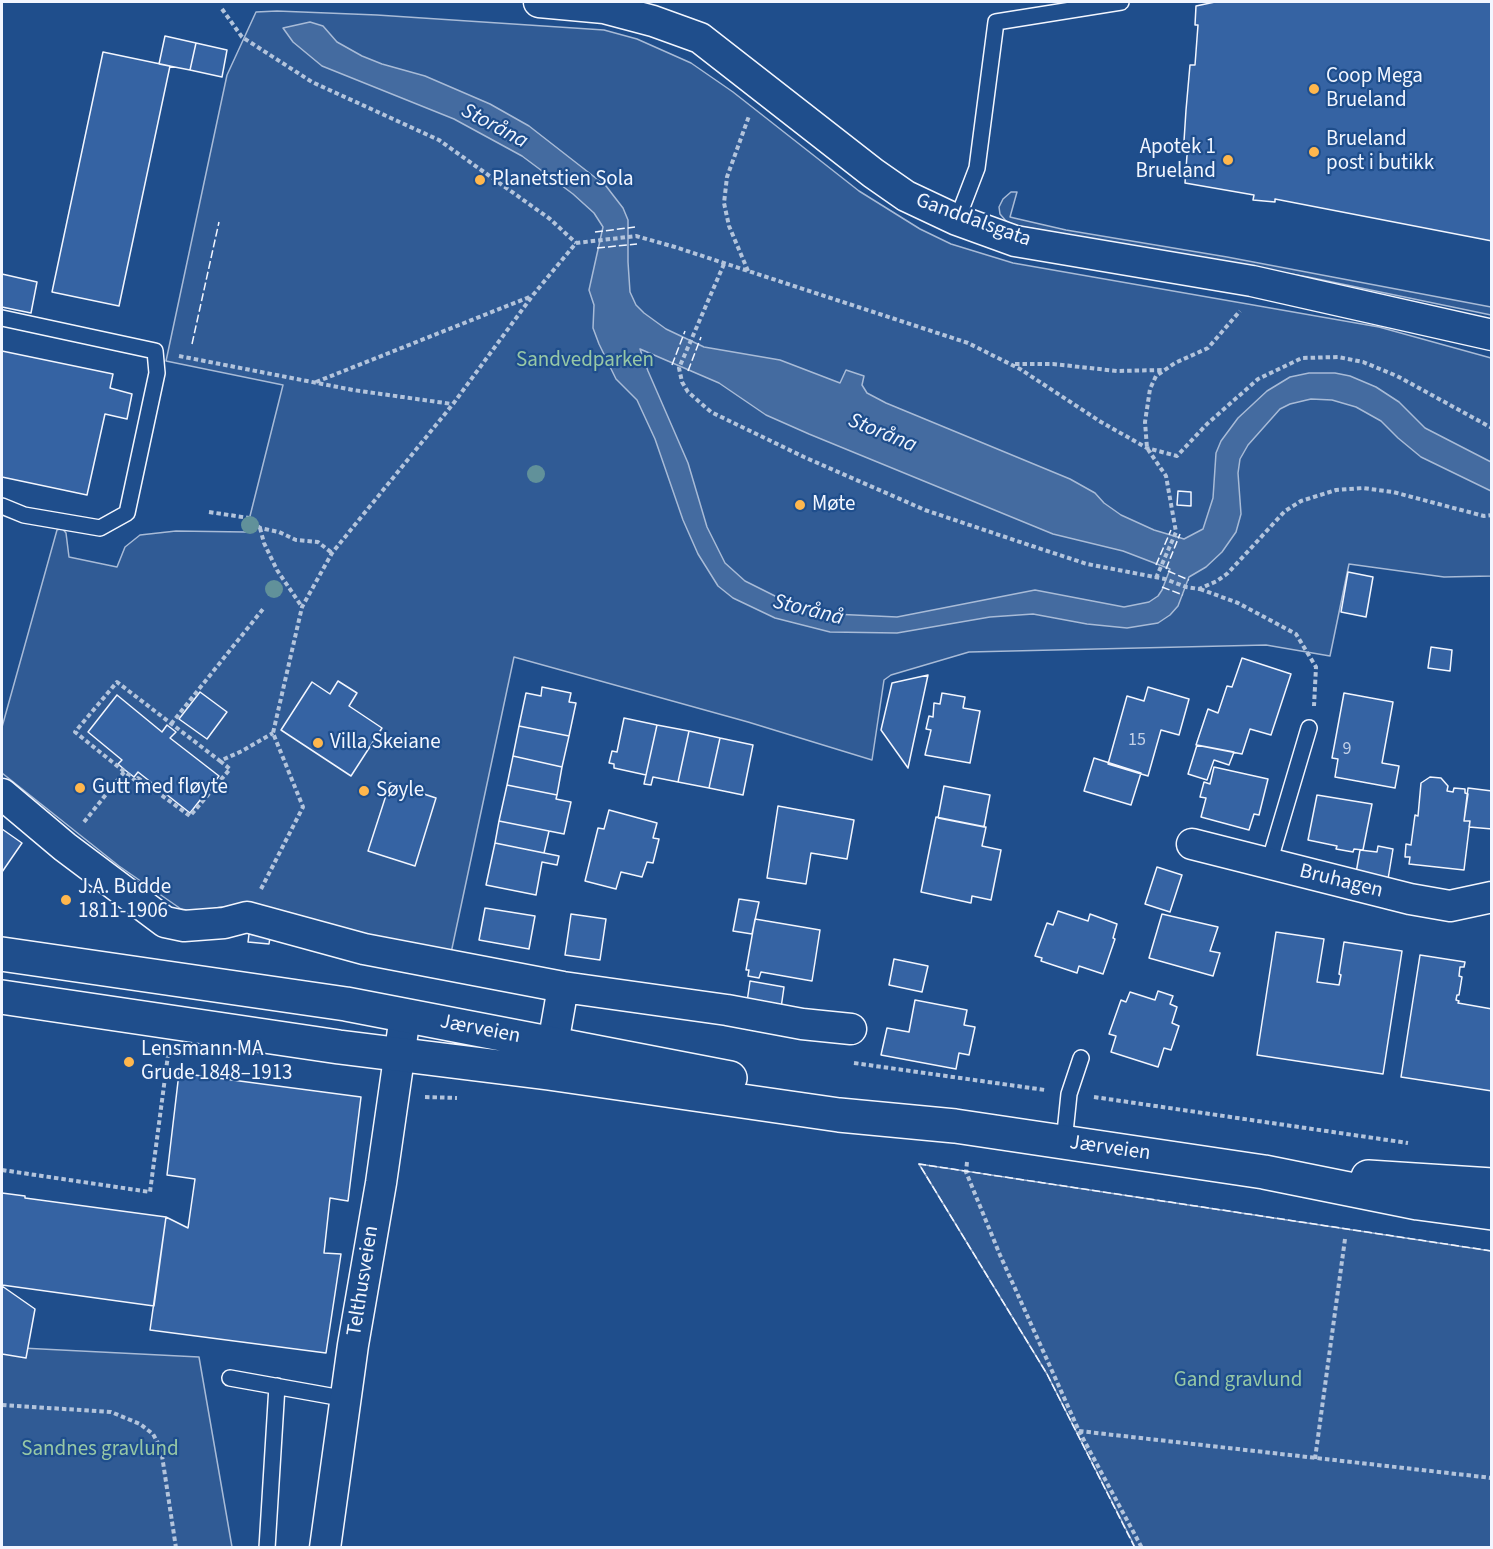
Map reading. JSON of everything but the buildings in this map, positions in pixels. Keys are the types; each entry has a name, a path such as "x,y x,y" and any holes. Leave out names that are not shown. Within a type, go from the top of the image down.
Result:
{"main road":[{"name":"Jærveien","path":"2,954 334,1002 405,1016 550,1059"},
{"name":"Jærveien","path":"2,997 327,1046 399,1054 550,1059 842,1100 956,1126 1264,1172 1418,1203 1491,1213"},
{"name":"Jærveien","path":"1264,1172 1491,1185"}],"street":[{"name":"Ganddalsgata","path":"539,2 604,8 653,21 700,38 906,196 957,220 1014,241 1252,281 1491,335"},
{"path":"2,794 65,847 165,922 184,926 224,923 247,917 364,949 563,987 727,1010 802,1024 851,1029"},
{"name":"Bruhagen","path":"1192,843 1410,899 1450,906 1491,897"},
{"path":"550,1059 563,987"},
{"name":"Telthusveien","path":"325,1548 405,1016"}],"lane":[{"path":"957,220 977,168 996,22 1121,2"},
{"path":"2,318 154,351 157,373 127,513 100,528 24,515 2,506"},
{"path":"1269,863 1309,728"},
{"path":"1064,1142 1070,1094 1081,1058"},
{"path":"230,1378 347,1399"},
{"path":"267,1548 277,1386"}],"path":[{"path":"222,9 242,37 312,82 440,140 550,219 576,243"},
{"path":"748,272 729,226 724,203 727,177 761,84"},
{"path":"247,917 303,807 273,733 302,607 332,553 453,404 533,295 576,243 636,236 968,343 1011,364 1101,422 1147,448 1177,456 1207,424 1258,379 1302,358 1338,357 1363,362 1397,376 1491,428"},
{"path":"724,264 679,368 682,382 688,392 711,412 804,457 936,514 1087,564 1165,579 1238,603 1296,634 1316,668 1316,698 1309,728"},
{"path":"315,382 533,295"},
{"path":"1156,578 1176,532 1166,476 1147,448 1145,422 1150,389 1156,376 1208,348 1244,308"},
{"path":"154,351 315,382 453,404"},
{"path":"1011,364 1053,364 1117,371 1165,370"},
{"path":"1199,589 1228,573 1285,511 1301,501 1336,490 1363,488 1393,492 1484,516 1491,515"},
{"path":"209,512 249,518 260,528 279,532 297,540 318,542 332,553"},
{"path":"260,528 264,543 277,570 302,607"},
{"path":"171,724 263,609"},
{"path":"117,682 220,761 230,769 190,816 138,778 136,781 75,732 117,682"},
{"path":"220,761 273,733"},
{"path":"96,807 124,771"},
{"path":"2,1170 150,1192 168,1054"},
{"path":"967,1162 966,1172 1000,1255 1079,1431 1142,1548"},
{"path":"1315,1460 1345,1239"},
{"path":"2,1405 111,1412 140,1424 153,1434 161,1449 176,1548"},
{"path":"1079,1431 1315,1460 1491,1478"}],"green space":[{"name":"Sandvedparken","path":"256,12 377,15 604,30 637,39 691,63 733,92 859,191 920,229 951,244 1013,263 1379,327 1491,358 1491,576 1444,577 1349,564 1330,656 1266,645 969,652 891,675 884,680 872,760 748,722 514,657 451,953 221,907 198,912 181,909 119,866 2,773 2,727 57,530 62,528 66,533 69,557 117,567 125,547 140,535 176,531 246,532 283,385 166,361 227,75"},
{"path":"1011,192 1017,192 1010,217 1066,230 1227,257 1491,307 1491,315 1308,277 1013,225 1000,214 999,207 1003,199"},
{"name":"Gand gravlund","path":"919,1164 1491,1251 1491,1547 1135,1547 1047,1374"},
{"name":"Sandnes gravlund","path":"2,1347 199,1357 232,1547 2,1547"}],"water":[{"path":"310,22 323,26 337,42 362,56 425,76 490,104 529,126 606,186 623,208 628,220 630,292 636,305 666,329 704,347 780,360 840,383 846,370 864,376 862,385 867,393 1070,479 1095,493 1104,503 1121,515 1154,530 1184,539 1203,529 1213,498 1216,453 1221,441 1238,418 1267,391 1290,377 1309,373 1335,373 1350,376 1376,387 1399,402 1425,428 1491,462 1491,491 1421,457 1381,421 1356,407 1332,400 1311,399 1280,409 1248,445 1240,459 1238,473 1241,514 1236,532 1222,552 1206,567 1189,577 1178,606 1158,623 1127,628 1087,624 1033,614 990,617 897,633 830,632 775,618 733,598 718,586 698,554 683,520 655,439 637,400 616,379 599,344 593,328 594,305 589,290 603,227 594,213 573,194 522,156 454,119 322,66 293,42 283,28","holes":["640,349 719,383 766,415 809,434 1053,534 1123,551 1170,569 1162,590 1149,602 1124,607 1035,590 897,617 833,614 783,600 745,581 725,563 707,527 688,463"]}],"fence":[{"path":"192,344 219,222"},
{"path":"595,232 635,227"},
{"path":"597,248 637,244"},
{"path":"672,365 685,331"},
{"path":"688,371 701,337"},
{"path":"1156,565 1171,530"},
{"path":"1166,569 1180,534"},
{"path":"1168,571 1189,580"},
{"path":"1162,587 1183,595"},
{"path":"1135,1548 1047,1374 919,1164 1492,1251"}],"place":[{"name":"Coop Mega Brueland","path":"1314,89"},
{"name":"Brueland post i butikk","path":"1314,152"},
{"name":"Apotek 1 Brueland","path":"1228,160"},
{"name":"Planetstien Sola","path":"480,180"},
{"name":"Møte","path":"800,505"},
{"name":"Villa Skeiane","path":"318,743"},
{"name":"Gutt med fløyte","path":"80,788"},
{"name":"Søyle","path":"364,791"},
{"name":"J.A. Budde 1811-1906","path":"66,900"},
{"name":"Lensmann MA Grude 1848–1913","path":"129,1062"}],"water label":[{"name":"Storåna","path":"494,127"},
{"name":"Storåna","path":"882,434"},
{"name":"Storånå","path":"808,611"}]}
